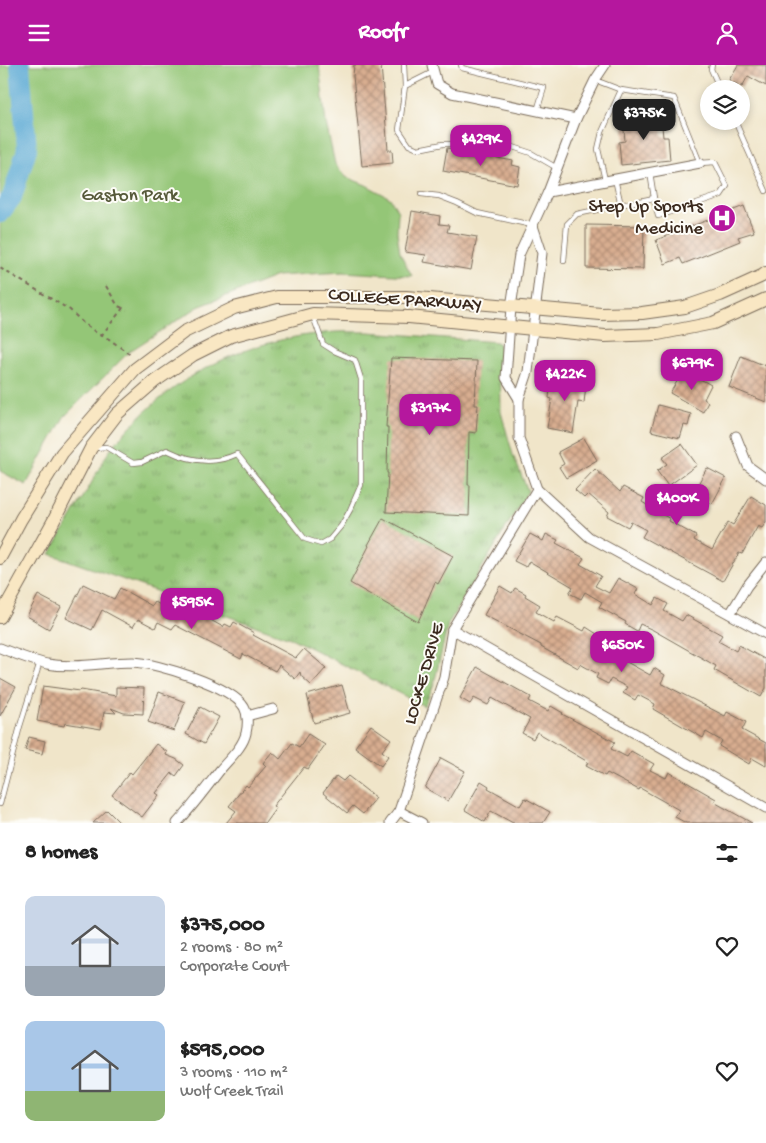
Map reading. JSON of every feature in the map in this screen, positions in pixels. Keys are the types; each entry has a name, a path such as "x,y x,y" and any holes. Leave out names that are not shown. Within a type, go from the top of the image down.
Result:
{"main road":[{"name":"COLLEGE PARKWAY","path":"0,558 52,468 73,439 139,366 184,332 234,308 276,297 406,297 601,314 642,313 685,307 720,295 766,273"},
{"path":"310,297 313,314"},
{"name":"COLLEGE PARKWAY","path":"0,617 53,522 91,448 117,414 156,381 193,355 238,333 313,314 409,317 606,336 658,334 714,323 766,299"},
{"path":"73,439 91,448"}],"street":[{"path":"519,399 506,378 511,307 519,255 548,192 576,119 595,80 605,65"},
{"path":"433,68 437,84 452,93 576,119"},
{"path":"548,192 700,163"},
{"path":"533,226 542,253 528,372 519,399 519,438 538,489 589,537 766,634"},
{"path":"736,435 748,466 766,479"},
{"name":"LOCKE DRIVE","path":"390,823 399,811 444,677 452,629 538,489"},
{"path":"730,614 747,586 766,561"},
{"path":"452,629 766,808"},
{"path":"0,647 40,662 75,667 134,662 188,674 237,699 243,706 247,716 246,733 238,749 177,823"},
{"path":"247,716 273,709"},
{"path":"399,811 422,823"}],"lane":[{"path":"404,65 405,86 399,130 409,145 418,149 443,144 504,144 531,153 557,168"},
{"path":"461,65 462,67 544,88 537,111"},
{"path":"712,65 711,69 716,80"},
{"path":"405,86 433,68"},
{"path":"595,80 621,90 674,98 700,163 714,162 727,186 721,195 658,216 650,172"},
{"path":"621,90 602,132 598,149 621,205"},
{"path":"739,130 766,191"},
{"path":"421,194 439,196 477,213 533,226"},
{"path":"564,261 567,224 577,214 654,198"},
{"path":"91,448 106,447 134,463 142,462 167,451 192,460 227,458 237,454 305,539 321,544 330,539 350,510 361,485 361,379 356,360 334,351 324,344 313,314"},
{"path":"0,804 20,726 40,662"}],"path":[{"path":"1,268 70,309 82,322 130,354 139,366"},
{"path":"106,286 118,306 126,310"},
{"path":"102,336 123,308"}],"green space":[{"name":"Gaston Park","path":"0,65 319,65 326,123 335,164 346,177 390,198 398,212 397,233 400,253 412,276 343,272 277,276 198,307 130,351 64,417 26,485 0,471"},
{"path":"369,332 497,342 500,347 501,412 513,455 528,491 448,624 434,684 424,706 293,639 50,554 111,449 155,403 179,385 233,355 262,345 292,337 324,333"}],"building":[{"path":"354,65 381,65 388,150 392,150 393,163 362,166 353,76"},
{"path":"738,65 766,65 766,86 748,76 746,80 729,80"},
{"path":"661,116 663,137 668,137 670,160 621,165 619,142 625,141 623,119"},
{"path":"447,148 513,161 512,165 520,167 517,185 443,171"},
{"path":"744,206 754,232 738,237 740,241 683,264 680,258 665,264 656,240"},
{"path":"412,211 440,216 439,224 449,225 447,232 477,237 471,270 424,262 426,255 405,252"},
{"path":"586,225 644,226 643,269 586,268"},
{"path":"741,356 766,366 766,402 729,387"},
{"path":"391,358 477,361 475,405 478,405 476,433 469,432 469,516 386,512 388,427 386,427"},
{"path":"684,370 711,385 704,399 708,402 703,412 670,393"},
{"path":"552,373 575,375 574,383 586,385 584,403 578,402 573,433 547,428 552,399 549,398"},
{"path":"658,405 691,414 688,426 684,425 680,438 651,431"},
{"path":"584,438 597,460 566,478 559,467 564,464 558,452"},
{"path":"682,444 697,465 668,486 657,471 667,464 662,458"},
{"path":"707,468 726,478 712,504 693,493"},
{"path":"595,469 620,492 623,487 644,498 642,502 670,519 669,521 696,536 694,540 712,550 728,522 733,525 751,496 766,505 766,522 762,528 758,526 742,554 739,553 723,581 642,537 646,530 631,522 628,527 607,516 609,512 588,494 584,498 575,490"},
{"path":"383,518 453,556 438,584 435,582 418,622 350,583"},
{"path":"530,534 543,541 546,534 558,540 556,543 584,558 580,564 601,576 595,586 609,593 618,578 638,589 635,594 653,605 657,598 668,604 664,611 682,621 686,615 722,635 718,641 736,651 739,645 766,660 766,688 761,697 714,670 716,666 653,630 640,624 637,631 625,624 626,622 599,607 602,602 585,592 581,599 569,593 573,587 529,561 526,567 514,561"},
{"path":"83,584 114,599 120,588 152,606 155,602 186,619 191,609 223,627 225,624 231,627 234,622 254,633 253,635 296,658 304,649 326,668 311,685 301,676 300,672 295,679 279,665 275,671 243,654 241,659 175,625 172,629 158,622 155,628 138,619 133,627 102,610 92,630 66,618"},
{"path":"500,586 512,593 515,588 526,594 525,596 540,605 536,612 554,622 557,617 584,631 586,627 597,634 594,639 607,646 605,650 650,675 654,668 665,675 661,683 725,716 727,712 746,722 742,730 766,743 766,766 752,758 749,764 719,746 722,741 706,732 703,738 653,709 655,704 638,695 635,700 623,693 627,687 611,679 608,684 596,678 598,674 580,664 578,668 541,647 541,645 484,615"},
{"path":"38,595 61,607 49,629 27,616"},
{"path":"477,667 531,697 529,701 548,711 551,706 562,714 615,742 611,749 627,757 631,751 654,764 650,770 666,778 669,772 716,799 714,802 752,823 686,823 675,817 679,810 640,788 639,790 607,773 605,776 586,766 588,762 537,732 533,739 522,733 530,719 492,698 488,705 474,698 470,704 460,698"},
{"path":"0,678 16,687 0,716"},
{"path":"342,685 350,713 314,723 307,695"},
{"path":"43,686 116,696 116,687 144,688 143,714 124,713 111,708 116,713 104,712 101,729 65,723 64,726 37,721"},
{"path":"159,692 185,702 174,731 148,722"},
{"path":"200,707 219,717 204,744 186,734"},
{"path":"371,725 391,739 382,751 388,756 381,766 355,747"},
{"path":"308,734 325,745 308,769 304,767 273,806 276,808 265,823 226,823 236,811 229,806 246,785 248,787 266,766 263,763 272,752 280,759 292,743 299,747"},
{"path":"29,737 45,741 42,754 25,750"},
{"path":"156,744 167,752 166,755 184,765 176,776 172,773 156,793 159,795 142,817 112,795"},
{"path":"441,758 465,771 448,801 425,788"},
{"path":"336,776 343,781 348,776 376,798 363,814 353,806 347,813 323,793"},
{"path":"481,781 489,786 488,788 520,806 525,798 550,812 543,823 513,823 491,811 485,822 465,810"},
{"path":"107,810 120,823 93,823"}],"waterway":[{"path":"0,213 12,197 27,149 20,65"}],"place":[{"name":"Step Up Sports Medicine","path":"722,218"}]}
